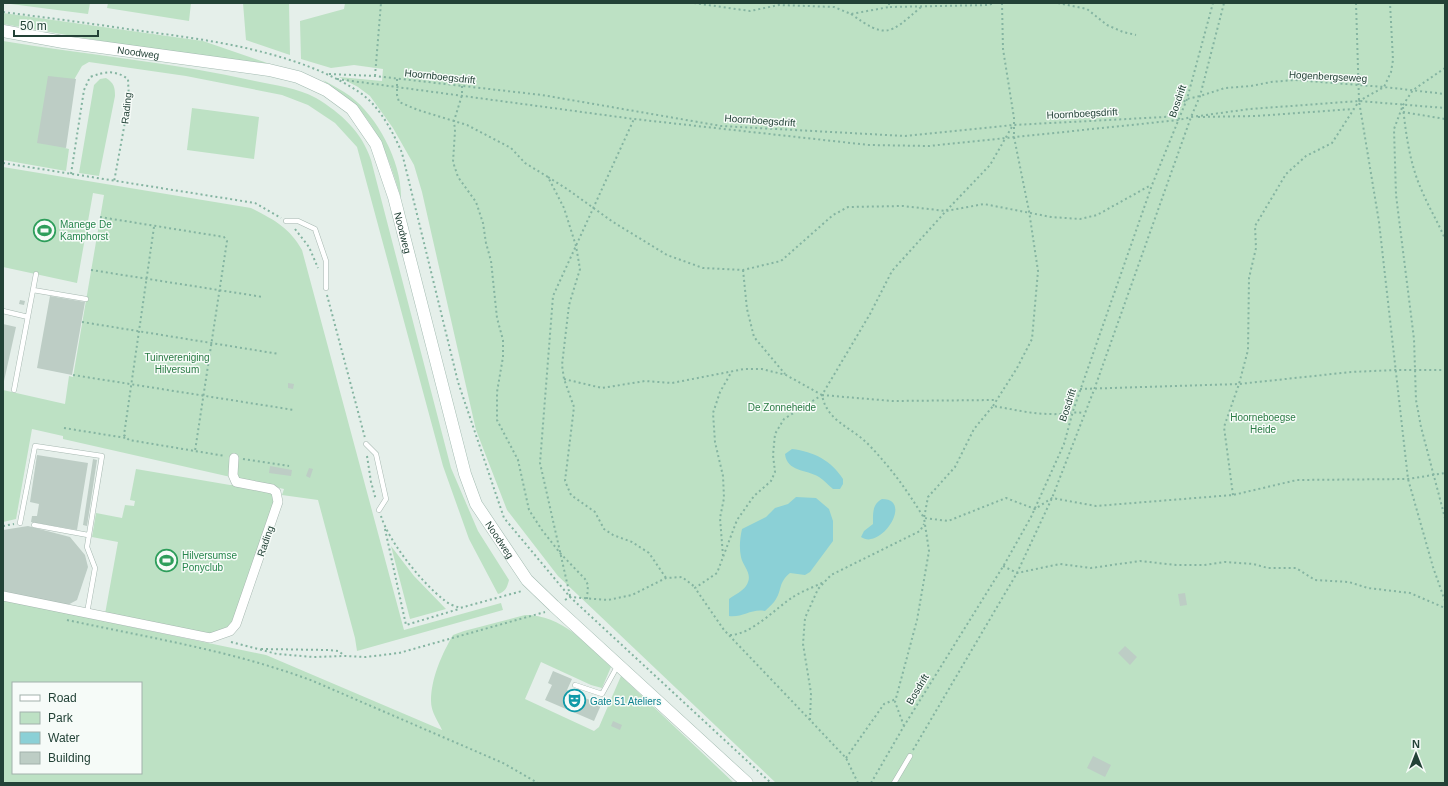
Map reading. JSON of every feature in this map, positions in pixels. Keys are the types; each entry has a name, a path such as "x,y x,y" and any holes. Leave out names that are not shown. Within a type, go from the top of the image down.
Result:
{"main road":[{"name":"Noodweg","path":"3,31 79,44 269,70 305,80 326,90 352,109 376,144 394,197 465,474 476,504 532,584 747,783"}],"street":[{"name":"Rading","path":"3,596 210,638 230,632 236,624 278,502 276,492 272,489 236,482 233,476 234,458"}],"lane":[{"path":"286,221 298,221 315,229 326,262 326,288"},
{"path":"14,390 36,274"},
{"path":"33,290 86,299"},
{"path":"3,311 28,317"},
{"path":"366,444 376,454 386,499 379,510"},
{"path":"20,523 35,446 102,456 88,535 87,547 95,568 88,613"},
{"path":"34,525 88,535"},
{"path":"575,685 602,694 618,665"},
{"path":"894,783 910,756"}],"path":[{"path":"375,76 381,3"},
{"path":"694,3 750,11 779,4 834,7 851,14 871,28 880,32 888,30 904,22 921,7"},
{"path":"851,14 889,7 989,5 994,3"},
{"path":"924,518 928,497 955,467 974,429 993,406 1017,368 1032,339 1038,271 1029,211 1014,137 1014,118 1003,49 1002,3"},
{"path":"1058,3 1087,9 1107,25 1123,32 1136,34"},
{"name":"Bosdrift","path":"872,783 900,732 1003,566 1035,509 1064,444 1080,389 1152,185 1188,98 1213,3"},
{"path":"910,756 915,744 1017,573 1052,498 1094,390 1191,117 1200,96 1224,3"},
{"path":"1356,3 1360,86 1359,101 1379,222 1408,479 1433,567 1445,602"},
{"path":"1234,494 1224,427 1239,384 1248,350 1248,278 1256,248 1255,226 1286,174 1306,156 1332,143 1359,101 1384,86 1391,72 1393,60 1390,3"},
{"path":"1445,68 1413,90 1403,105 1394,129 1396,195 1414,332 1416,400 1433,475 1445,518"},
{"name":"Rading","path":"71,174 84,90 90,77 105,71 118,72 128,79 129,100 114,182"},
{"name":"Hoornboegsdrift","path":"328,74 375,76 542,95 721,126 905,136 1013,125 1165,117 1188,98"},
{"path":"336,79 634,119 869,144 929,146 1179,120 1250,109 1359,101 1445,108"},
{"path":"397,79 396,86 399,102 418,110 467,125 511,148 525,163 667,256 702,268 743,270 781,261 833,214 848,207 903,206 946,211 984,204 1029,211 1051,217 1080,219 1097,215 1152,185"},
{"name":"Hogenbergseweg","path":"1188,98 1200,96 1224,88 1295,80 1360,86 1384,86 1445,94"},
{"path":"462,86 462,95 454,121 455,131 453,162 458,177 476,202 483,224 491,260 497,318 503,340 503,357 497,392 497,420 518,460 529,510 560,554 585,578 588,586 587,599"},
{"path":"1403,105 1408,144 1422,191 1435,215 1445,239"},
{"path":"1191,117 1256,116 1354,109"},
{"path":"1403,112 1445,119"},
{"path":"570,597 540,464 553,296 634,119"},
{"path":"695,588 717,573 737,520 754,496 771,481 775,472 773,455 775,434 784,419 822,395 870,314 892,271 990,165 1013,125"},
{"path":"3,163 255,204 286,221 296,230 309,247 326,288 366,444 371,482 384,526 406,625 460,608 520,593 532,584"},
{"path":"548,178 564,208 576,246 580,269 569,305 562,365 564,379 574,407 565,481 571,495 595,512 604,529 613,535 632,542 649,553 666,578"},
{"path":"100,217 154,227 224,237 227,241 195,451"},
{"path":"126,438 124,429 154,227"},
{"path":"91,270 220,289 263,297"},
{"path":"743,270 747,309 754,337 786,375"},
{"path":"82,322 278,354"},
{"path":"564,379 602,388 645,381 672,383 732,371 762,369 786,375 822,395 892,401 996,400"},
{"path":"1080,389 1094,390 1239,384 1350,372 1445,370"},
{"path":"723,557 720,518 724,498 723,476 715,442 713,413 720,392 732,371"},
{"path":"73,375 131,386 294,410"},
{"path":"822,395 824,407 835,419 867,443 904,485 924,518 929,551 917,620 895,702 904,726"},
{"path":"993,406 1042,414 1062,415 1073,411 1084,413"},
{"path":"64,428 234,458 289,466"},
{"path":"924,518 948,521 1006,498 1035,509 1052,498 1096,506 1234,494 1297,480 1408,479 1445,473"},
{"path":"810,720 811,693 803,644 805,618 818,589 832,575 920,531 925,523"},
{"path":"384,526 406,561 444,600 460,608"},
{"path":"1003,566 1017,573 1060,564 1091,568 1140,561 1176,565 1204,565 1224,562 1253,564 1268,568 1296,568 1315,580 1349,582 1368,588 1410,593 1445,608"},
{"path":"210,638 277,654 313,657 345,656 366,658 399,653 547,612 553,605 570,597 608,600 632,595 666,578 682,577 695,588 724,630 846,758 858,783"},
{"path":"730,635 738,635 761,621 793,597 826,581"},
{"path":"66,620 237,656 282,669 321,684 503,763 538,783"},
{"path":"260,649 328,650 338,652 345,656"},
{"path":"846,758 884,704 896,699"}],"green space":[{"path":"3,3 90,3 88,14"},
{"path":"108,3 191,3 189,21 107,8"},
{"path":"243,3 289,3 290,55 246,40"},
{"path":"345,3 1445,3 1445,783 776,783 558,576 507,510 476,430 422,192 414,165 393,128 370,96 358,87 339,77 382,81 383,69 354,65 331,68 301,59 300,21 344,9"},
{"path":"3,13 203,41 270,64 113,43 3,24"},
{"path":"3,41 224,74 286,87 316,98 334,110 350,124 362,141 371,160 451,468 478,531 509,580 504,591 498,594 469,539 443,466 357,147 335,123 308,105 282,95 186,76 89,62 82,66 75,78 65,143 65,148 69,149 66,171 3,160"},
{"path":"106,78 114,86 115,96 99,176 79,173 94,85 100,79"},
{"path":"323,80 350,96 370,116 379,128 393,156 400,184 401,198 384,148 371,125 355,105"},
{"path":"192,108 259,117 254,159 187,150"},
{"name":"Tuinvereniging Hilversum","path":"3,167 251,208 274,220 292,235 302,250 404,630 501,603 503,610 357,651 355,638 318,500 282,495 284,489 63,439 63,436 32,429 16,519 3,522 3,390 65,404 69,376 73,377 104,195 93,193 77,283 3,267"},
{"path":"136,469 230,485 253,486 263,489 273,495 275,503 232,623 222,632 211,634 181,631 105,614 118,542 92,537 96,513 122,518 125,505 134,506 135,501 130,500"},
{"path":"391,546 414,576 446,609 410,619"},
{"path":"3,600 266,655 442,730 432,709 431,692 438,666 453,635 525,615 538,616 562,625 583,640 611,667 602,688 591,685 541,662 525,699 594,731 599,727 621,676 734,783 3,783"}],"water":[{"path":"792,449 815,455 833,467 843,479 843,484 840,489 833,489 814,474 793,467 789,464 785,454"},
{"path":"796,497 816,498 829,509 833,521 833,541 810,572 805,575 790,573 786,577 782,583 778,596 765,611 760,610 738,616 729,616 729,599 745,588 749,578 740,554 742,529 766,517 775,508 788,504"},
{"path":"882,499 891,501 895,507 895,515 891,523 885,531 877,537 869,539 861,537 864,531 873,524 873,513 875,506"}],"building":[{"path":"48,76 76,79 66,148 37,143"},
{"path":"50,296 85,302 72,375 37,368"},
{"path":"20,300 25,301 24,305 19,304"},
{"path":"3,324 16,327 4,381 3,381"},
{"path":"288,383 294,384 293,389 288,388"},
{"path":"37,455 88,463 77,530 31,522 32,516 37,516 39,504 30,502"},
{"path":"93,459 97,460 87,526 83,525"},
{"path":"270,466 292,470 291,476 269,473"},
{"path":"309,468 313,469 310,478 306,476"},
{"path":"28,526 70,537 85,555 88,567 77,600 64,607 3,594 3,530"},
{"path":"1185,593 1187,605 1180,606 1178,594"},
{"path":"1125,646 1137,657 1130,665 1118,653"},
{"path":"553,671 572,679 567,690 601,705 594,721 545,700 552,685 548,683"},
{"path":"613,721 622,725 620,730 611,726"},
{"path":"1093,756 1111,765 1105,777 1087,768"}],"place":[{"name":"Manege De Kamphorst","path":"45,230"},
{"name":"Hilversumse Ponyclub","path":"167,561"},
{"name":"Gate 51 Ateliers","path":"574,701"}],"park label":[{"name":"De Zonneheide","path":"782,407"},
{"name":"Hoorneboegse Heide","path":"1263,422"}]}
